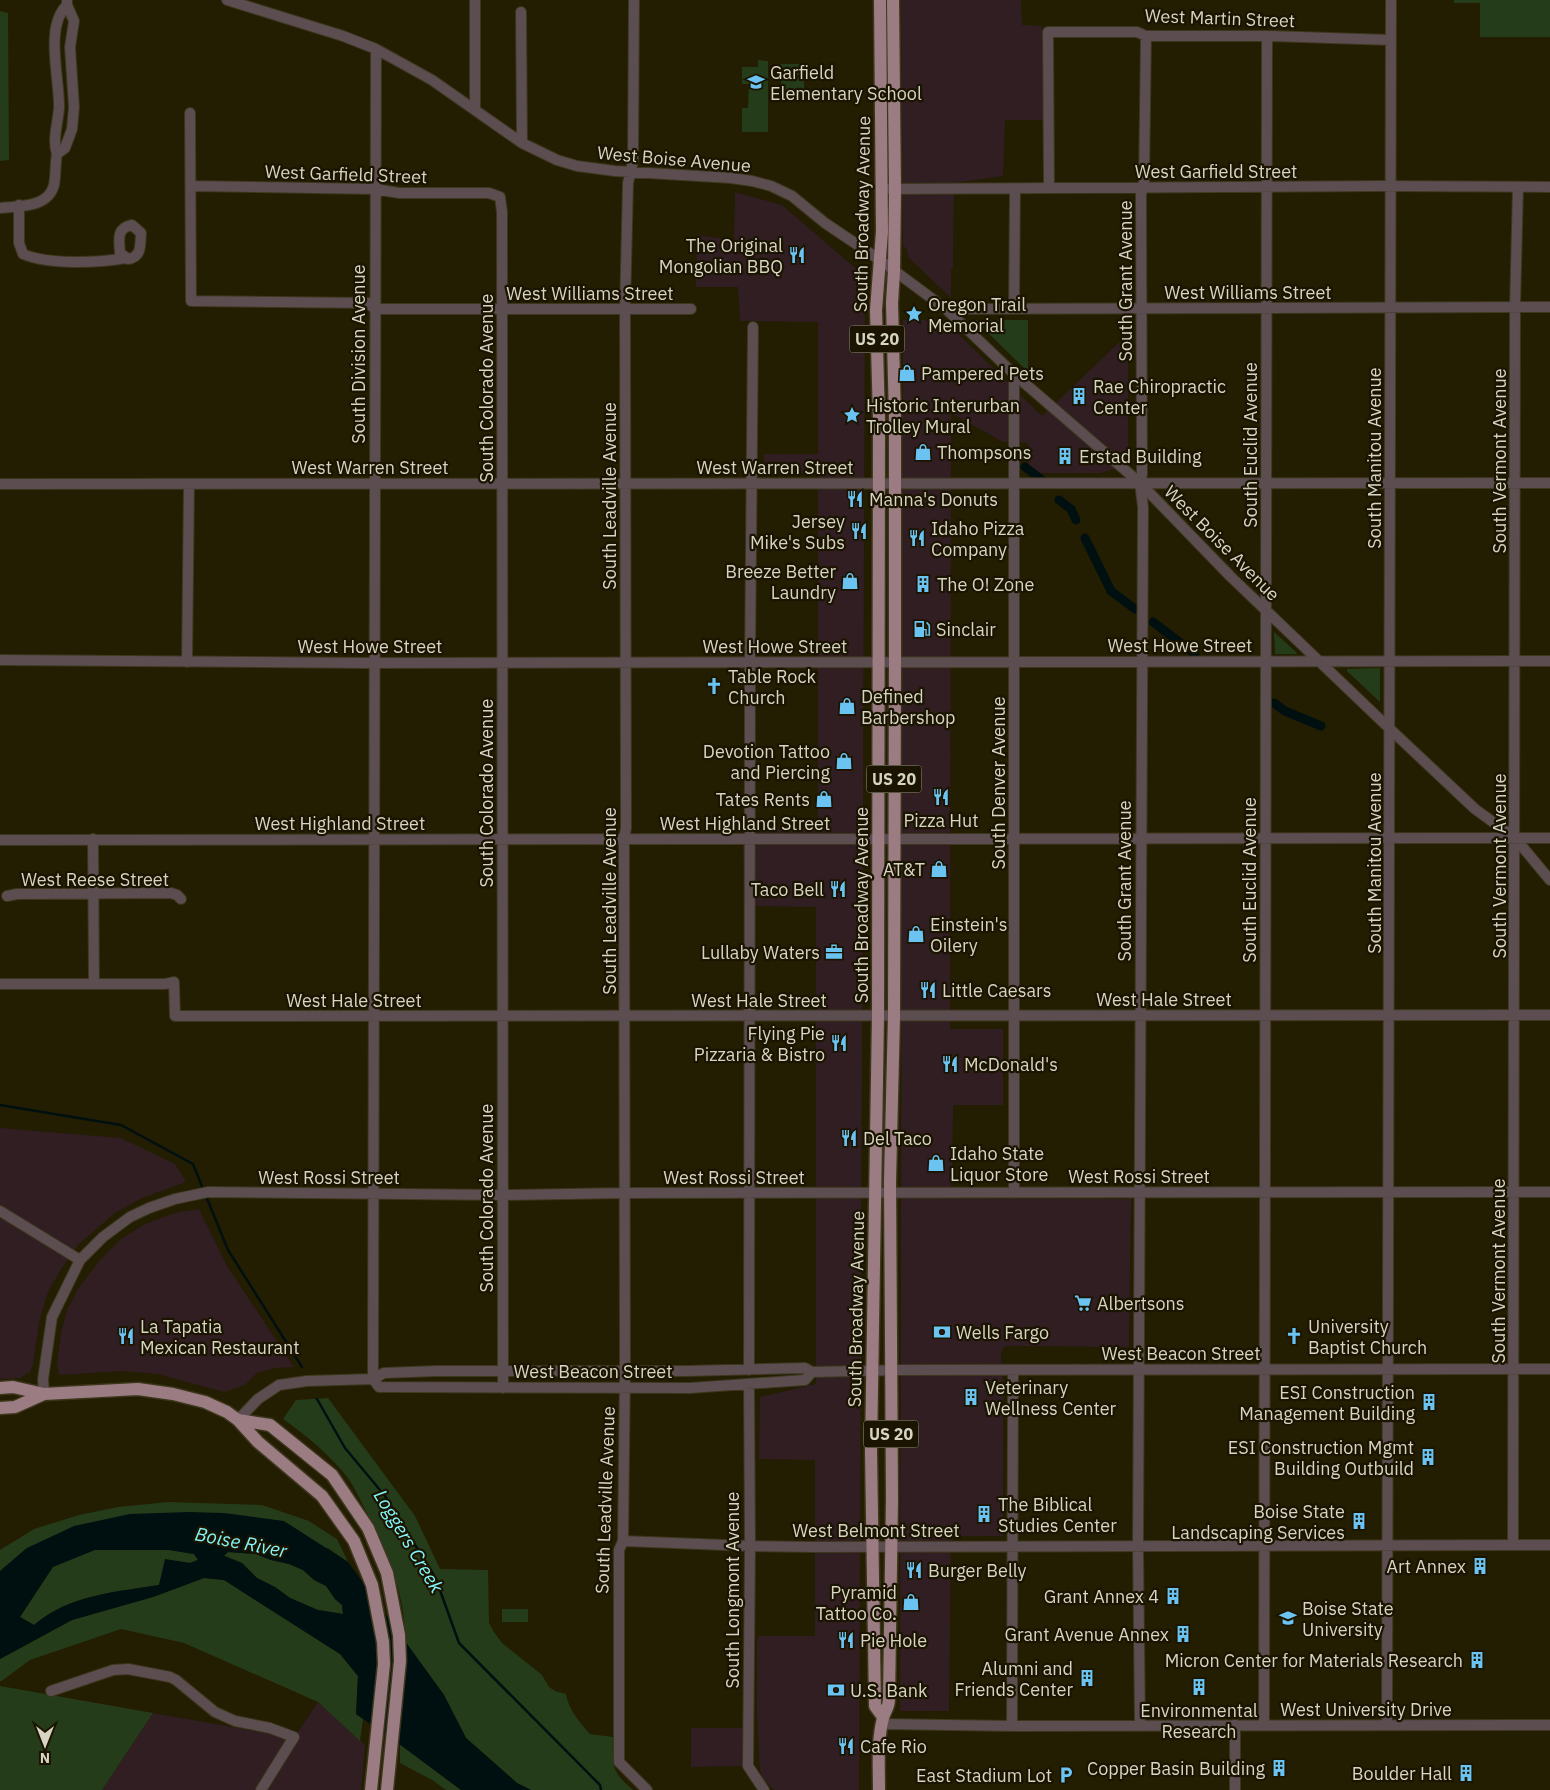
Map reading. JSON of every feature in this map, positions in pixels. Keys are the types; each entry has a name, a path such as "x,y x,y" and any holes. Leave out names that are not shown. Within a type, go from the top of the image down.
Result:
{"main road":[{"name":"South Broadway Avenue","path":"879,1790 880,1740 883,1720 889,1706 890,1192 894,1016 895,662 892,303 894,271 888,189 880,0"},
{"name":"South Broadway Avenue","path":"883,1720 875,1706 872,1370 879,838 879,484 876,310 888,189 893,0"},
{"path":"0,1388 13,1387 44,1394 138,1389 173,1394 205,1402 227,1412 238,1420 258,1442 322,1496 354,1541 372,1585 383,1642 384,1664 371,1790"},
{"path":"0,1408 16,1407 44,1394"},
{"path":"238,1420 270,1425 332,1475 368,1528 387,1573 399,1635 400,1661 387,1790"}],"street":[{"name":"West Boise Avenue","path":"227,0 343,36 376,49 432,80 522,143 557,160 577,166 630,172 731,178 771,186 782,190 801,202 837,232 880,260 946,309 1014,374 1140,484 1232,577 1390,729 1475,809 1515,838 1550,880"},
{"path":"475,0 475,109"},
{"name":"South Leadville Avenue","path":"634,0 633,161 628,183 625,309 625,1387 623,1541 619,1550 619,1762 647,1790"},
{"name":"South Manitou Avenue","path":"1387,1725 1390,1192 1391,0"},
{"path":"0,208 35,203 48,198 54,185 57,154 54,145 58,121 58,85 54,48 55,33 62,10 67,2"},
{"path":"57,154 66,148 72,129 74,106 70,47 74,21 67,2"},
{"path":"521,12 522,143"},
{"name":"West Martin Street","path":"1049,188 1048,32 1136,32 1146,36 1267,36 1391,40"},
{"name":"South Grant Avenue","path":"1140,1726 1138,1546 1142,507 1140,484 1142,474 1141,195 1143,188 1146,36"},
{"name":"South Euclid Avenue","path":"1264,1725 1266,1546 1264,1192 1267,36"},
{"name":"South Division Avenue","path":"372,1379 376,49"},
{"path":"190,113 190,186"},
{"name":"West Garfield Street","path":"190,186 375,189 399,193 490,193 500,197"},
{"name":"West Williams Street","path":"190,186 191,302 368,303 375,309 690,309"},
{"name":"South Vermont Avenue","path":"1514,1546 1515,484 1518,187"},
{"name":"West Garfield Street","path":"888,189 1550,187"},
{"path":"1014,309 1015,189"},
{"name":"South Colorado Avenue","path":"500,197 502,212 503,1388"},
{"path":"19,206 19,243 23,254 34,259 73,262 107,261 126,258"},
{"name":"West Williams Street","path":"946,309 1550,307"},
{"path":"749,1370 750,662 753,327"},
{"name":"South Denver Avenue","path":"1014,374 1014,1193"},
{"name":"West Warren Street","path":"0,484 1550,484"},
{"path":"188,662 189,484"},
{"name":"West Howe Street","path":"0,660 374,663 1550,661"},
{"name":"West Highland Street","path":"0,840 1550,838"},
{"path":"93,839 94,984"},
{"name":"West Reese Street","path":"7,896 17,894 171,893 178,896 181,900"},
{"name":"West Hale Street","path":"0,984 165,984 174,982 176,1016 1550,1015"},
{"name":"West Rossi Street","path":"44,1394 43,1379 52,1317 80,1260 103,1237 130,1217 175,1199 208,1192 502,1195 875,1192 1550,1192"},
{"path":"0,1211 80,1260"},
{"name":"West Beacon Street","path":"238,1420 258,1399 279,1385 307,1380 372,1379 384,1373 805,1368 812,1372 872,1370 1550,1369"},
{"path":"1012,1726 1013,1370"},
{"name":"West Beacon Street","path":"372,1379 380,1387 690,1388 805,1380 812,1372"},
{"name":"South Longmont Avenue","path":"749,1385 748,1766 764,1790"},
{"name":"West Belmont Street","path":"623,1541 750,1546 873,1547 1550,1545"},
{"path":"51,1691 112,1670 128,1670 170,1678 182,1684 215,1712 235,1721 270,1728 294,1737 261,1790"},
{"name":"West University Drive","path":"883,1720 1012,1726 1550,1725"},
{"path":"1235,1725 1235,1790"}],"shaded area":[{"path":"901,0 1021,0 1022,25 1042,26 1043,120 1005,120 1003,176 954,183 951,298 908,257 907,250 903,245"},
{"path":"735,192 782,205 860,272 865,287 859,1790 774,1790 763,1779 760,1770 757,1712 757,1639 759,1636 815,1636 815,1460 759,1459 760,1397 816,1384 816,907 744,906 743,829 818,829 818,473 765,473 764,454 818,454 818,322 740,321 738,287 696,287 697,235 734,240"},
{"path":"903,320 944,320 1042,416 1128,334 1128,465 1101,473 1029,473 1028,443 1003,442 951,413 950,1029 1003,1029 1003,1105 953,1105 952,1181 949,1199 1131,1199 1129,1347 1005,1346 1001,1353 1003,1386 1003,1536 951,1536 949,1711 900,1711"},
{"path":"0,1128 121,1138 175,1164 186,1182 142,1198 115,1213 79,1244 61,1269 48,1292 39,1322 33,1365 30,1372 20,1378 0,1379"},
{"path":"199,1209 227,1266 294,1367 275,1368 257,1373 245,1385 224,1392 158,1374 122,1371 59,1374 57,1365 61,1333 67,1310 78,1289 99,1261 121,1239 145,1224 175,1213"},
{"path":"318,1702 365,1745 361,1790 102,1790 153,1713 294,1738"},
{"path":"691,1728 742,1728 742,1766 691,1767"}],"green space":[{"path":"1454,0 1550,0 1550,37 1480,37 1480,3 1454,3"},
{"path":"0,11 8,13 9,160 0,161"},
{"path":"758,60 768,61 768,132 742,132 742,108 748,108 749,84 742,84 742,67 758,67"},
{"path":"781,64 804,64 804,75 781,75"},
{"path":"781,78 804,78 804,92 781,92"},
{"path":"975,320 1028,320 1028,372"},
{"path":"1274,632 1296,652 1297,654 1275,654"},
{"path":"1380,668 1380,702 1347,669"},
{"path":"328,1398 415,1516 440,1569 488,1570 489,1623 494,1632 502,1643 542,1675 549,1687 566,1694 572,1710 590,1734 613,1737 614,1767 620,1778 633,1790 531,1790 517,1783 466,1738 444,1695 405,1642 403,1608 394,1574 381,1542 353,1486 326,1454 283,1419 296,1400"},
{"path":"169,1502 262,1505 309,1521 337,1539 348,1562 328,1548 27,1548 0,1571 0,1550 34,1529 79,1515 118,1507"},
{"path":"95,1549 169,1550 194,1554 198,1560 190,1563 166,1560 159,1585 94,1596 78,1601 62,1607 34,1625 20,1617 53,1566"},
{"path":"228,1552 256,1554 303,1570 314,1580 326,1586 342,1605 343,1614 318,1610 290,1598 275,1587 257,1578 242,1563 223,1555"},
{"path":"204,1578 224,1580 340,1654 358,1676 356,1714 363,1719 360,1741 318,1702 184,1643 121,1629 30,1660 0,1682 0,1659 72,1620 153,1597"},
{"path":"502,1609 528,1609 528,1622 502,1622"},
{"path":"0,1686 153,1713 102,1790 0,1790"},
{"path":"400,1744 461,1790 446,1790 432,1780 400,1763"}],"water":[{"name":"Boise River","path":"224,1513 284,1521 348,1562 444,1695 466,1738 517,1783 531,1790 461,1790 356,1714 358,1676 340,1654 224,1580 204,1578 153,1597 72,1620 0,1659 0,1571 27,1548 74,1526 130,1514","holes":["95,1550 169,1550 194,1554 198,1560 190,1563 165,1559 159,1585 93,1596 77,1601 62,1607 34,1625 20,1617 53,1567","228,1552 256,1554 303,1570 314,1580 326,1586 342,1605 343,1614 318,1610 290,1598 275,1587 257,1578 242,1563 224,1556"]}],"waterway":[{"path":"1025,467 1042,480"},
{"path":"1059,500 1071,509 1076,520"},
{"path":"1085,538 1111,591 1135,609"},
{"path":"1153,622 1195,654"},
{"path":"1274,703 1285,711 1321,726"},
{"name":"Loggers Creek","path":"0,1105 121,1125 193,1164 203,1189"},
{"name":"Loggers Creek","path":"206,1196 228,1250 302,1367"},
{"name":"Loggers Creek","path":"317,1399 345,1448 385,1496 436,1579 459,1643 600,1785 601,1790"}],"place":[{"name":"Garfield Elementary School","path":"756,82"},
{"name":"The Original Mongolian BBQ","path":"797,255"},
{"name":"Oregon Trail Memorial","path":"914,314"},
{"name":"Pampered Pets","path":"907,373"},
{"name":"Rae Chiropractic Center","path":"1079,396"},
{"name":"Historic Interurban Trolley Mural","path":"852,415"},
{"name":"Thompsons","path":"923,452"},
{"name":"Erstad Building","path":"1065,456"},
{"name":"Manna's Donuts","path":"855,499"},
{"name":"Jersey Mike's Subs","path":"859,531"},
{"name":"Idaho Pizza Company","path":"917,538"},
{"name":"Breeze Better Laundry","path":"850,581"},
{"name":"The O! Zone","path":"923,584"},
{"name":"Sinclair","path":"922,629"},
{"name":"Table Rock Church","path":"714,686"},
{"name":"Defined Barbershop","path":"847,706"},
{"name":"Devotion Tattoo and Piercing","path":"844,761"},
{"name":"Pizza Hut","path":"941,797"},
{"name":"Tates Rents","path":"824,799"},
{"name":"AT&T","path":"939,869"},
{"name":"Taco Bell","path":"838,889"},
{"name":"Einstein's Oilery","path":"916,934"},
{"name":"Lullaby Waters","path":"834,952"},
{"name":"Little Caesars","path":"928,990"},
{"name":"Flying Pie Pizzaria & Bistro","path":"839,1043"},
{"name":"McDonald's","path":"950,1064"},
{"name":"Del Taco","path":"849,1138"},
{"name":"Idaho State Liquor Store","path":"936,1163"},
{"name":"Albertsons","path":"1083,1303"},
{"name":"Wells Fargo","path":"942,1332"},
{"name":"La Tapatia Mexican Restaurant","path":"126,1336"},
{"name":"University Baptist Church","path":"1294,1336"},
{"name":"Veterinary Wellness Center","path":"971,1397"},
{"name":"ESI Construction Management Building","path":"1429,1402"},
{"name":"ESI Construction Mgmt Building Outbuild","path":"1428,1457"},
{"name":"The Biblical Studies Center","path":"984,1514"},
{"name":"Boise State Landscaping Services","path":"1359,1521"},
{"name":"Art Annex","path":"1480,1566"},
{"name":"Burger Belly","path":"914,1570"},
{"name":"Grant Annex 4","path":"1173,1596"},
{"name":"Pyramid Tattoo Co.","path":"911,1602"},
{"name":"Boise State University","path":"1288,1618"},
{"name":"Grant Avenue Annex","path":"1183,1634"},
{"name":"Pie Hole","path":"846,1640"},
{"name":"Micron Center for Materials Research","path":"1477,1660"},
{"name":"Alumni and Friends Center","path":"1087,1678"},
{"name":"Environmental Research","path":"1199,1687"},
{"name":"U.S. Bank","path":"836,1690"},
{"name":"Cafe Rio","path":"846,1746"},
{"name":"Copper Basin Building","path":"1279,1768"},
{"name":"Boulder Hall","path":"1466,1773"},
{"name":"East Stadium Lot","path":"1066,1775"}]}
